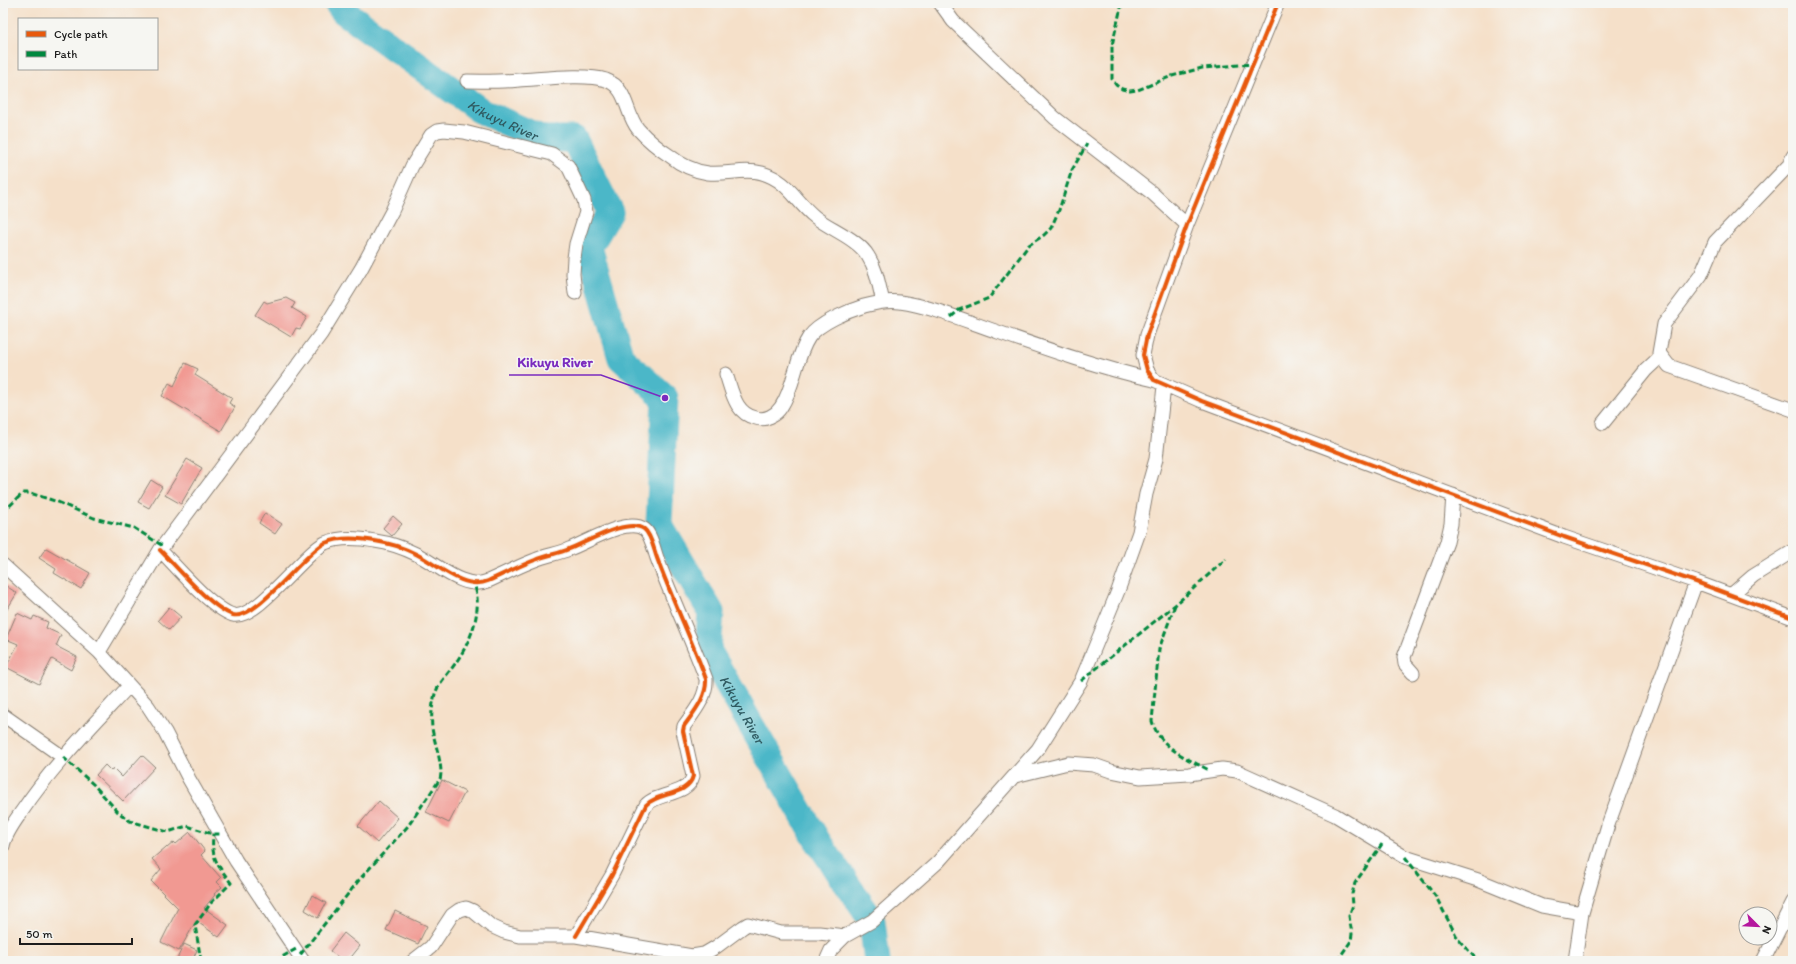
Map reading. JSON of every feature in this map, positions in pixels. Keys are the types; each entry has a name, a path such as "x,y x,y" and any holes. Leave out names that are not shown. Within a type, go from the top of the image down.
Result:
{"street":[{"path":"940,3 953,22 1055,118 1152,193 1187,225"},
{"path":"826,961 831,950 844,936 872,921 938,862 1038,749 1081,681 1118,591 1139,532 1146,494 1156,459 1159,383 1147,370 1143,355 1147,335 1187,225 1278,3"},
{"path":"467,81 498,82 543,77 580,77 604,79 611,82 620,90 631,119 638,129 670,157 689,168 709,173 744,170 762,173 779,180 790,189 814,216 855,243 867,254 876,271 883,302"},
{"path":"99,652 160,550 321,334 361,269 392,212 423,147 431,135 437,131 464,132 552,154 568,166 584,200 586,212 576,244 574,258 573,274 575,293"},
{"path":"1793,156 1789,165 1715,242 1702,275 1664,324 1659,353 1669,366 1793,410"},
{"path":"726,374 740,410 748,417 761,420 773,415 781,407 800,355 810,336 826,323 864,306 883,302 899,302 919,306 1090,363 1159,383 1564,537 1731,594 1793,618"},
{"path":"1603,423 1646,370 1661,356"},
{"path":"1413,673 1405,664 1404,657 1447,542 1451,524 1453,495"},
{"path":"160,550 219,608 233,615 240,615 248,612 270,595 314,550 326,543 340,538 375,541 398,546 416,554 458,578 479,584 536,559 570,549 603,533 625,526 638,526 648,532 662,573 706,679 704,695 684,726 683,731 693,776 688,786 651,800 646,805 612,875 576,936"},
{"path":"1731,594 1753,576 1793,552"},
{"path":"3,565 99,652 148,706 165,732 188,779 223,839 303,961"},
{"path":"1575,961 1582,913 1608,825 1696,582"},
{"path":"3,846 17,819 35,792 63,757 129,686"},
{"path":"3,715 63,757"},
{"path":"1015,776 1068,763 1094,765 1111,771 1140,777 1189,774 1222,769 1237,771 1335,815 1405,857 1478,880 1542,906 1582,913"},
{"path":"1763,961 1793,902"},
{"path":"413,961 431,947 452,915 459,910 466,908 476,913 491,926 504,932 520,936 576,936 692,956 704,954 748,924 781,933 819,933 844,936"}],"building":[{"path":"286,298 295,303 292,308 307,317 300,329 296,328 291,337 255,315 264,301 267,303"},
{"path":"185,363 198,369 195,375 232,398 229,403 235,407 221,431 162,396 169,383 174,386"},
{"path":"187,459 202,468 181,504 165,495"},
{"path":"151,480 162,487 149,508 138,502"},
{"path":"265,513 282,524 275,534 259,523"},
{"path":"393,516 402,524 392,536 383,528"},
{"path":"46,548 90,573 81,589 54,573 56,569 39,558"},
{"path":"3,584 17,593 3,616"},
{"path":"169,607 181,617 169,630 158,620"},
{"path":"17,613 32,620 34,616 48,622 46,628 61,635 56,646 77,657 71,670 52,659 39,684 6,667 18,644 6,639"},
{"path":"142,755 155,767 123,801 96,775 105,765 111,771 113,768 122,777"},
{"path":"442,780 465,792 449,823 426,812"},
{"path":"379,801 398,818 377,843 358,826"},
{"path":"190,832 205,851 201,855 221,878 217,882 222,887 214,894 215,895 204,908 228,925 219,937 196,921 179,951 161,942 178,908 151,881 161,869 152,859 174,842 176,844"},
{"path":"312,895 326,903 318,918 305,910"},
{"path":"395,911 427,926 418,944 386,930"},
{"path":"344,933 360,946 348,961 343,961 330,951"},
{"path":"184,944 197,950 192,961 176,961"}],"waterway":[{"name":"Kikuyu River","path":"337,3 343,11 481,111 543,139 574,139 610,212 589,247 621,358 665,398 659,524 711,612 708,650 817,840 872,921 877,961"}],"marked path":[{"path":"1122,3 1112,45 1112,79 1116,85 1122,89 1130,91 1138,90 1172,76 1202,68 1253,64"},
{"path":"951,317 959,310 989,298 1029,245 1044,235 1051,228 1059,210 1072,170 1087,144"},
{"path":"3,512 24,493 30,493 58,502 94,518 134,528 163,546"},
{"path":"1081,681 1175,605 1226,559"},
{"path":"300,955 359,880 408,826 440,779 440,761 432,728 433,702 439,685 454,665 471,634 477,613 474,583"},
{"path":"1175,605 1159,649 1152,721 1156,730 1167,745 1183,756 1209,770"},
{"path":"63,757 94,785 118,812 130,821 168,832 187,826 213,834 220,834"},
{"path":"201,961 195,925 211,903 231,883 216,861 213,850 213,834"},
{"path":"1337,961 1351,941 1352,934 1349,916 1353,905 1352,894 1355,883 1382,844"},
{"path":"1405,857 1436,897 1458,939 1478,961"},
{"path":"275,961 296,949"}],"cycle path":[{"path":"1278,3 1187,225 1147,335 1143,355 1147,370 1154,380 1202,401 1564,537 1696,582 1793,618"},
{"path":"160,550 205,596 224,611 233,615 243,614 254,608 316,549 325,543 337,539 363,539 396,546 424,558 451,575 470,582 479,583 488,581 539,558 565,551 617,528 637,526 644,529 650,538 706,679 706,686 702,698 696,710 684,726 683,731 693,776 690,782 679,791 658,798 646,805 612,875 576,936"}],"place":[{"name":"Kikuyu River","path":"665,398"}]}
